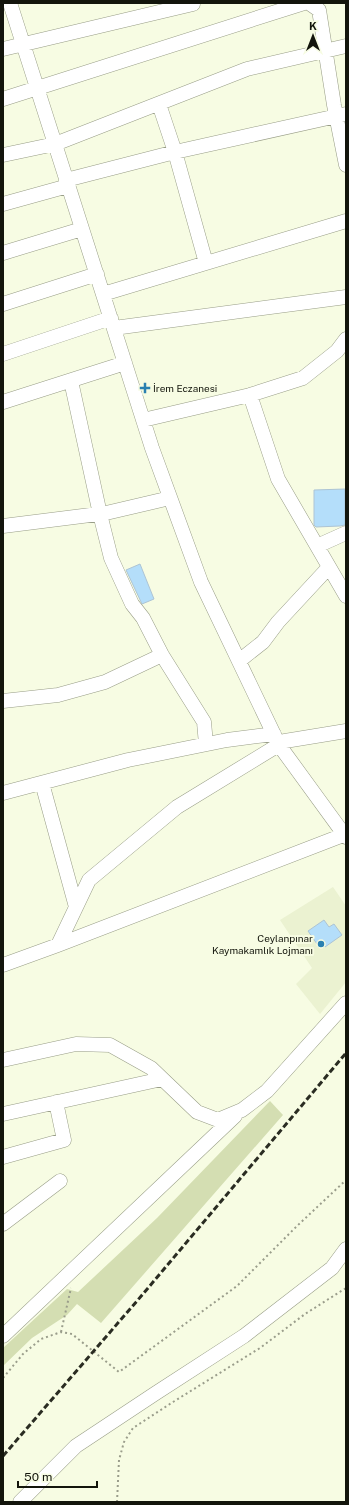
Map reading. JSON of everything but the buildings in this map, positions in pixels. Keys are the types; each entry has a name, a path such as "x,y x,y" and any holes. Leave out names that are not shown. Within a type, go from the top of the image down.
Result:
{"street":[{"path":"4,961 58,945 345,835 277,739 201,582 143,420 10,3"},
{"path":"3,99 304,3"},
{"path":"308,3 319,10 325,52 341,115 346,165"},
{"path":"3,49 193,4"},
{"path":"3,155 55,144 247,70 346,46"},
{"path":"159,104 175,152 206,263"},
{"path":"3,204 67,183 175,152 341,115"},
{"path":"103,294 346,221"},
{"path":"3,253 82,229"},
{"path":"3,304 97,274"},
{"path":"3,354 112,323 346,297"},
{"path":"143,420 250,395 303,378 337,351 346,340"},
{"path":"3,402 125,363"},
{"path":"70,380 111,558 132,604 142,618 162,655 204,722 206,744"},
{"path":"250,395 278,479 346,596"},
{"path":"3,526 100,514 170,498"},
{"path":"317,546 346,533"},
{"path":"239,661 263,642 278,622 329,567"},
{"path":"3,701 58,695 105,682 162,655"},
{"path":"3,793 128,760 227,740 277,739 285,742 346,731"},
{"path":"58,945 89,880 177,806 277,739"},
{"path":"42,783 76,907"},
{"path":"3,1336 242,1110 267,1091 346,1003"},
{"path":"3,1060 76,1044 110,1045 151,1068 197,1112 218,1120 242,1110"},
{"path":"3,1114 162,1079"},
{"path":"3,1157 64,1140 56,1102"},
{"path":"3,1224 60,1181"},
{"path":"20,1502 76,1446 244,1336 332,1268 346,1249"}],"path":[{"path":"3,1378 23,1354 41,1339 61,1332 72,1334 119,1372 237,1286 296,1226 346,1180"},
{"path":"61,1332 75,1268"},
{"path":"117,1502 119,1460 124,1442 133,1428 260,1348 305,1314 346,1288"}],"shaded area":[{"name":"Ceylanpınar Kaymakamlık Lojmanı","path":"333,887 346,906 346,982 320,1014 296,984 312,968 280,920"},
{"path":"270,1101 283,1115 101,1323 77,1304 67,1315 32,1338 3,1366 3,1348 67,1289 78,1292 157,1218"}],"railway":[{"path":"3,1456 143,1294 346,1053"}],"place":[{"name":"İrem Eczanesi","path":"145,388"},
{"name":"Ceylanpınar Kaymakamlık Lojmanı","path":"321,944"}]}
